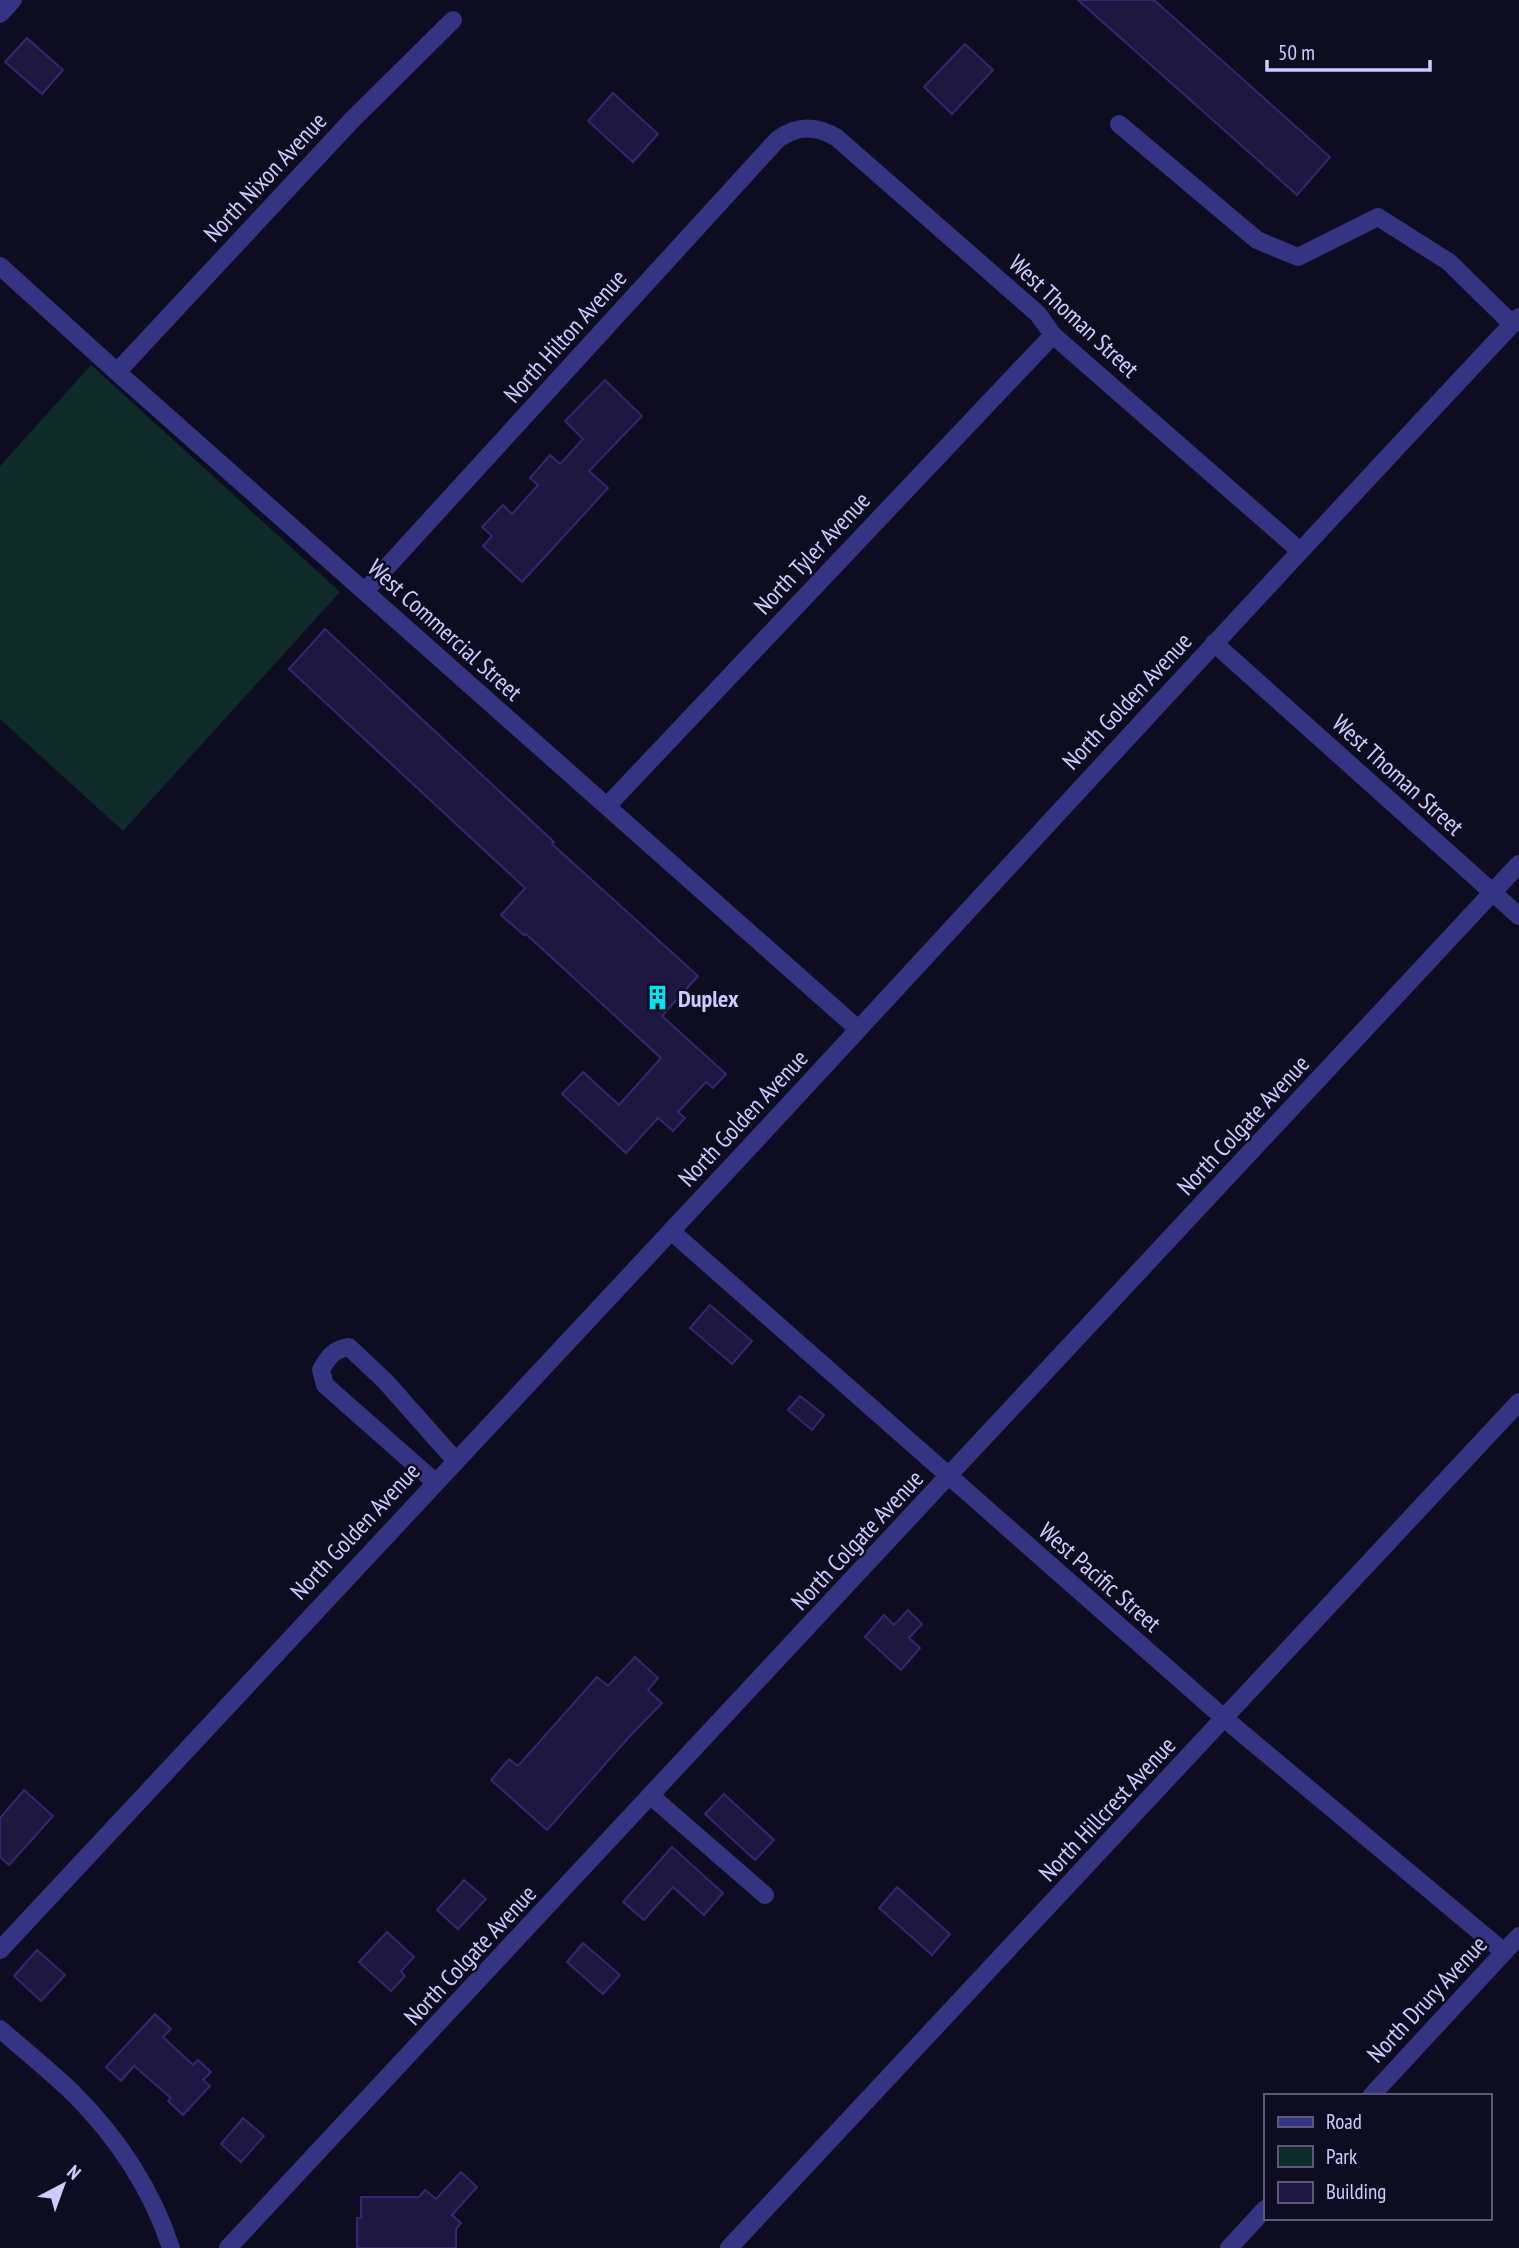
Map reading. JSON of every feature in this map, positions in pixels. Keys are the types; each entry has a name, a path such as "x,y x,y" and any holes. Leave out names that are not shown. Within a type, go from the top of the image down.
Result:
{"street":[{"path":"0,14 13,0"},
{"name":"North Nixon Avenue","path":"117,372 352,120 453,20"},
{"path":"1119,124 1257,240 1298,257 1378,217 1449,262 1515,320"},
{"name":"West Thoman Street","path":"809,128 828,132 837,138 1038,314 1053,335 1299,550"},
{"name":"North Hilton Avenue","path":"365,591 777,140 789,132 809,128"},
{"name":"West Commercial Street","path":"0,266 858,1029"},
{"name":"North Golden Avenue","path":"0,1950 1515,320"},
{"name":"North Tyler Avenue","path":"607,806 1053,335"},
{"name":"West Thoman Street","path":"1214,643 1519,916"},
{"name":"North Colgate Avenue","path":"237,2245 1519,864"},
{"name":"West Pacific Street","path":"671,1231 1225,1718 1504,1952"},
{"path":"435,1482 325,1385 321,1370 328,1358 338,1348 349,1347 386,1382 455,1460"},
{"name":"North Hillcrest Avenue","path":"729,2248 1519,1402"},
{"path":"651,1796 765,1895"},
{"name":"North Drury Avenue","path":"1373,2094 1519,1936"},
{"path":"0,2029 72,2092 111,2136 145,2187 158,2212 171,2248"},
{"path":"1229,2248 1264,2210"}],"green space":[{"path":"91,365 340,592 123,831 0,719 0,466"}],"building":[{"path":"1078,0 1154,0 1330,157 1297,195"},
{"path":"27,38 63,70 42,94 5,62"},
{"path":"965,44 993,70 952,114 924,87"},
{"path":"613,93 658,134 633,162 588,121"},
{"path":"605,380 642,416 589,471 608,488 522,582 483,546 492,536 482,527 503,505 512,514 538,485 530,478 550,455 560,464 583,439 565,421"},
{"path":"325,629 554,842 552,844 698,976 662,1016 726,1074 713,1088 706,1082 678,1112 685,1118 673,1131 658,1118 626,1153 562,1094 583,1072 619,1105 661,1058 526,934 501,915 525,888 289,669"},
{"path":"710,1305 752,1341 732,1364 690,1328"},
{"path":"800,1396 824,1415 812,1430 788,1410"},
{"path":"908,1610 922,1624 909,1638 920,1648 901,1670 865,1637 884,1615 894,1625"},
{"path":"635,1657 658,1678 648,1690 662,1703 547,1830 491,1780 509,1759 518,1766 597,1677 608,1686"},
{"path":"24,1790 53,1816 9,1865 0,1857 0,1818"},
{"path":"724,1794 774,1840 755,1860 705,1814"},
{"path":"672,1847 723,1893 704,1915 673,1887 644,1920 623,1902"},
{"path":"464,1880 486,1899 458,1929 437,1910"},
{"path":"897,1887 950,1934 932,1955 879,1908"},
{"path":"387,1932 414,1957 401,1971 405,1976 391,1991 359,1962"},
{"path":"583,1943 620,1975 603,1994 567,1962"},
{"path":"37,1950 65,1975 41,2001 14,1976"},
{"path":"155,2014 171,2029 163,2037 193,2065 198,2060 211,2072 203,2080 210,2086 183,2115 168,2101 171,2098 134,2066 121,2081 106,2067"},
{"path":"243,2118 264,2136 241,2162 221,2144"},
{"path":"461,2172 477,2187 452,2215 461,2223 456,2229 456,2248 357,2248 357,2218 361,2218 361,2197 419,2197 425,2190 436,2199"}],"place":[{"name":"Duplex","path":"658,998"}]}
